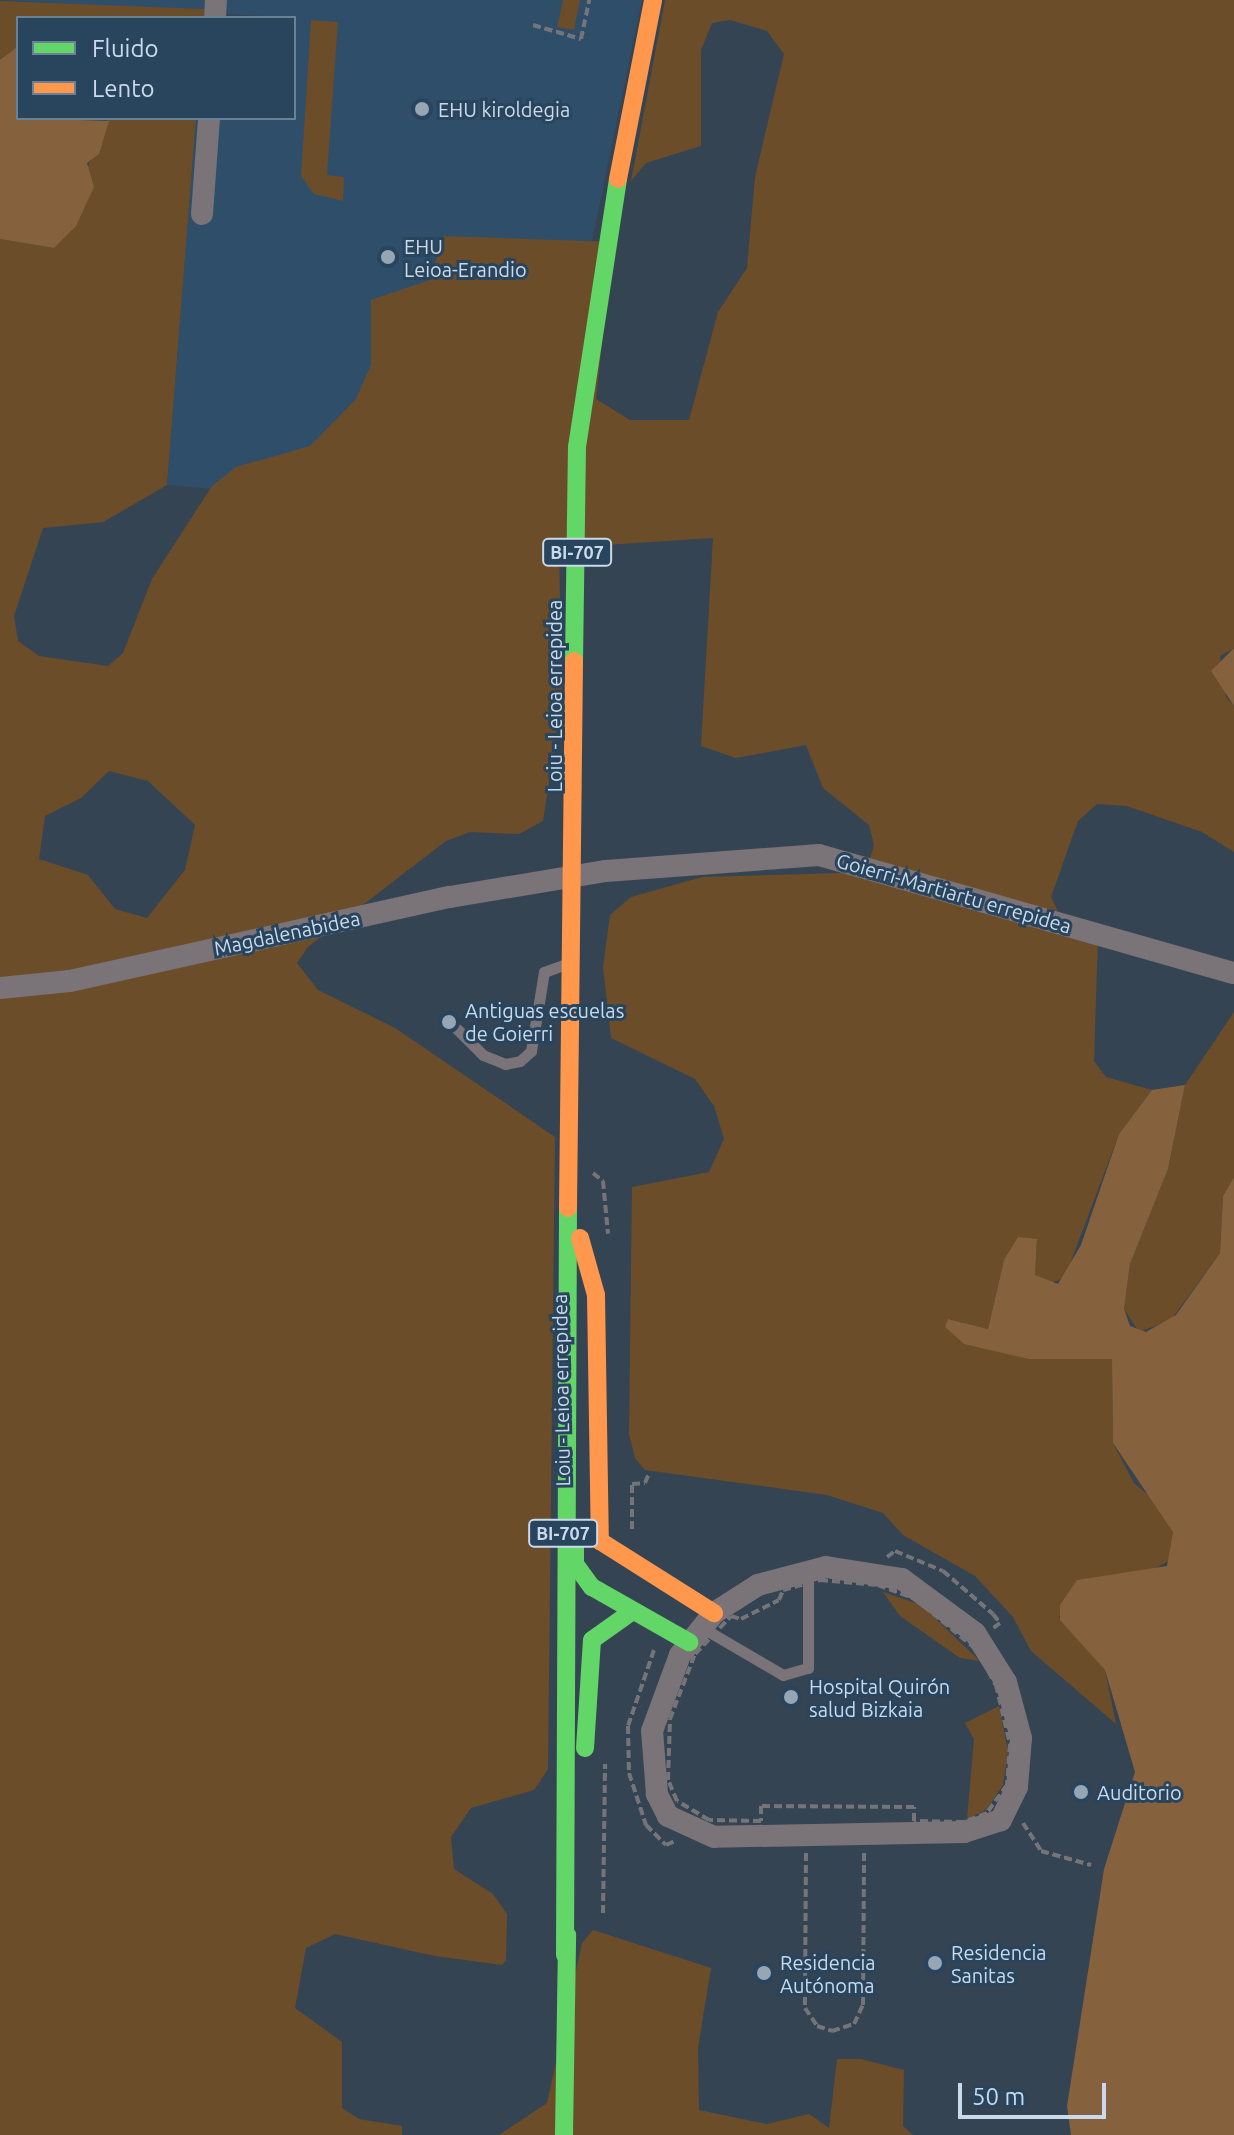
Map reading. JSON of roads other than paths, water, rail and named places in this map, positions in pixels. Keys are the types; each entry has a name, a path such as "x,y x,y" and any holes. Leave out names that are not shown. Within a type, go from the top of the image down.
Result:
{"main road":[{"name":"Loiu - Leioa errepidea","path":"564,2135 566,1361 573,1111 583,374 653,0"},
{"name":"Loiu - Leioa errepidea","path":"565,1955 571,1880 583,1578 580,1238 573,1111"},
{"path":"580,1238 596,1295 596,1529 608,1551 672,1588 704,1629"},
{"path":"566,1361 575,1418 575,1564 583,1578 639,1616 704,1629"},
{"path":"571,1880 592,1640 639,1616 671,1613 672,1588"}],"street":[{"path":"202,214 209,120"},
{"name":"Goierri-Martiartu errepidea","path":"574,879 819,855 1234,973"},
{"name":"Magdalenabidea","path":"0,988 70,981 450,897 574,879"},
{"path":"874,1562 958,1613 1006,1682 1021,1756 1001,1820 964,1832 698,1834 668,1816 657,1794 652,1731 663,1691 704,1629 758,1585 808,1576 874,1562"}],"lane":[{"path":"457,1029 491,1059 520,1061 531,1051 544,972 575,964"},
{"path":"704,1629 783,1675 808,1668 808,1576"}],"place":[{"name":"EHU kiroldegia","path":"422,109"},
{"name":"EHU Leioa-Erandio","path":"388,257"},
{"name":"Antiguas escuelas de Goierri","path":"449,1022"},
{"name":"Hospital Quirón salud Bizkaia","path":"791,1697"},
{"name":"Auditorio","path":"1081,1792"},
{"name":"Residencia Sanitas","path":"935,1963"},
{"name":"Residencia Autónoma","path":"764,1973"}]}
